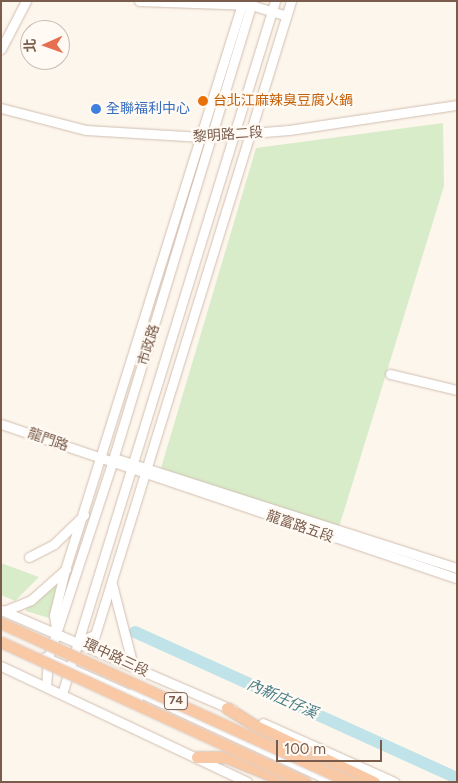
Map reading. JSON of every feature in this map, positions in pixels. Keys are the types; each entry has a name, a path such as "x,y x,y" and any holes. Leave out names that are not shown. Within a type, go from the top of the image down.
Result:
{"highway":[{"name":"74","path":"2,615 350,782"},
{"name":"74","path":"1,642 305,782"},
{"path":"227,708 258,727 374,782"},
{"path":"197,757 226,757 288,782"}],"street":[{"path":"1,49 26,1"},
{"path":"140,1 247,3 286,16"},
{"name":"市政路","path":"62,694 236,135 275,1"},
{"name":"市政路","path":"80,641 94,635 291,1"},
{"name":"市政路","path":"46,687 49,654 81,552 113,461 212,136 247,3"},
{"name":"市政路","path":"56,632 54,615 65,570 86,514 100,457 202,137 247,3"},
{"name":"黎明路二段","path":"1,108 86,130 202,137 250,135 457,105"},
{"path":"390,374 457,390"},
{"name":"龍門路","path":"1,424 145,471"},
{"name":"龍富路五段","path":"145,471 457,568"},
{"name":"龍富路五段","path":"145,471 457,578"},
{"path":"29,557 54,544 86,514"},
{"path":"2,615 31,600 65,570 81,552"},
{"path":"111,581 133,666"},
{"name":"環中路三段","path":"2,615 80,641 394,782"},
{"name":"環中路三段","path":"1,629 49,654"},
{"name":"環中路三段","path":"1,637 72,664 334,782"},
{"name":"環中路三段","path":"72,664 320,782"},
{"path":"1,666 247,782"}],"green space":[{"path":"443,123 444,186 339,527 161,468 256,148"},
{"path":"1,563 39,577 15,601 1,595"},
{"path":"58,580 49,618 26,611 26,609"}],"waterway":[{"name":"內新庄仔溪","path":"135,632 457,778"}],"place":[{"name":"台北江麻辣臭豆腐火鍋","path":"203,101"},
{"name":"全聯福利中心","path":"96,109"}]}
